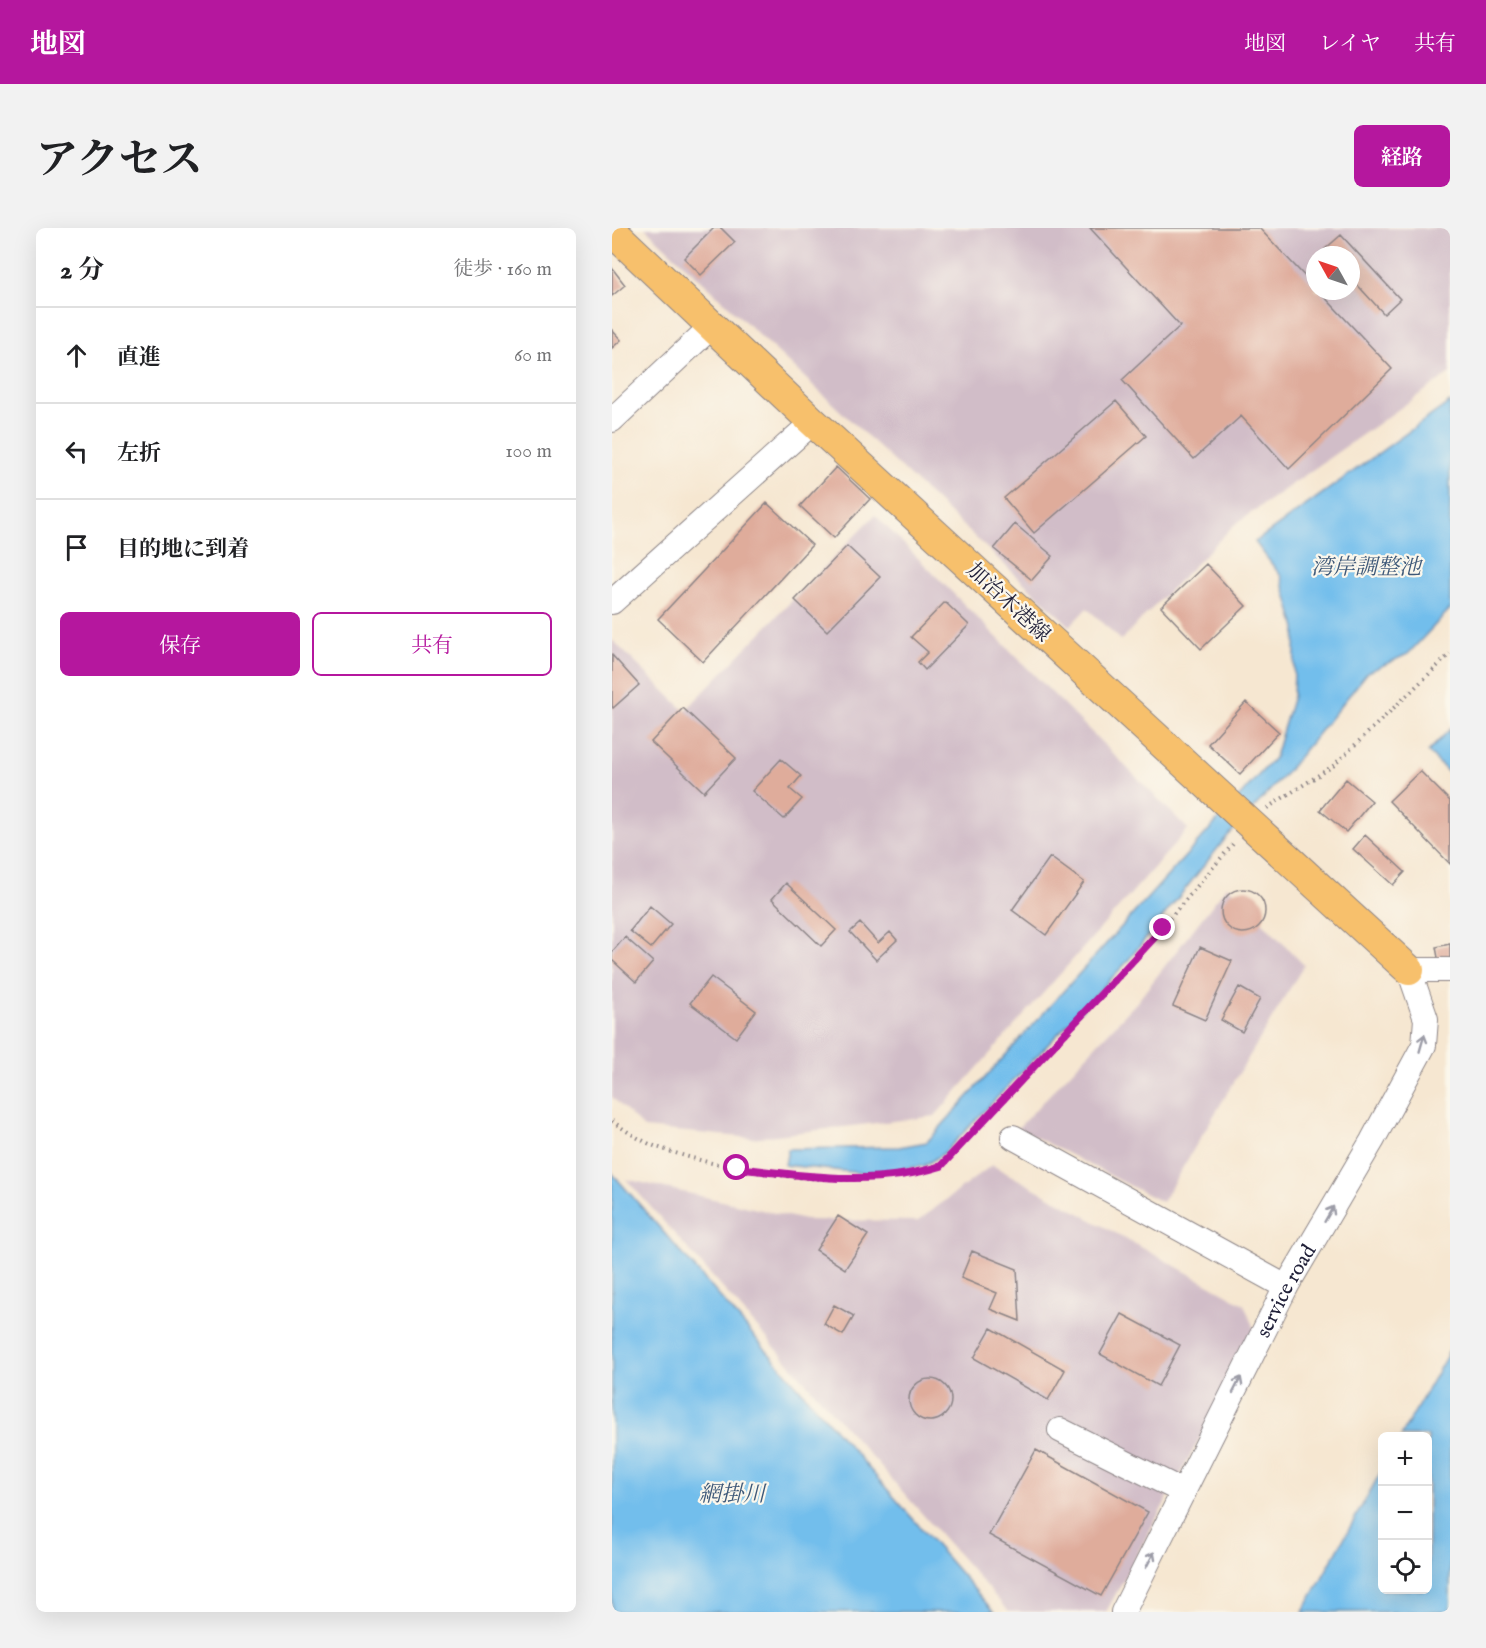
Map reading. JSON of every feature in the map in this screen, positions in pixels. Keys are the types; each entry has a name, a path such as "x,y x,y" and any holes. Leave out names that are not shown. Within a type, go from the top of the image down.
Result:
{"main road":[{"name":"加治木港線","path":"612,231 813,422 1409,970"}],"street":[{"path":"612,420 711,327"},
{"path":"612,602 813,422"},
{"path":"1409,970 1450,970"},
{"name":"service road","path":"1123,1612 1286,1287 1372,1141 1424,1045 1426,1018 1409,970"},
{"path":"1013,1137 1286,1287"},
{"path":"1060,1430 1184,1492"}],"path":[{"path":"612,1121 658,1148 737,1168 818,1178 876,1178 915,1174 941,1166 1120,977 1251,825 1333,766 1450,654"}],"shaded area":[{"path":"645,228 1450,228 1450,373 1234,525 1121,640 1087,608 1070,626"},
{"path":"875,515 1188,829 935,1116 752,1138 644,1128 612,1097 612,640 685,711"},
{"path":"1227,886 1304,965 1162,1202 1018,1128 1137,1002"},
{"path":"992,1165 1244,1304 1256,1334 1106,1612 1009,1612 626,1179 805,1220 918,1221"}],"water":[{"name":"湾岸調整池","path":"1450,402 1450,609 1408,654 1368,672 1286,773 1226,838 1126,963 944,1153 924,1166 862,1173 785,1165 788,1149 899,1147 927,1142 1275,757 1293,696 1296,628 1281,576 1255,542"},
{"path":"1450,729 1450,774 1428,752"},
{"name":"網掛川","path":"612,1173 994,1612 612,1612"},
{"path":"1450,1350 1450,1612 1303,1612 1378,1477 1378,1594 1432,1594 1432,1432 1403,1432"}],"building":[{"path":"714,228 721,228 735,242 701,275 684,258"},
{"path":"1090,228 1259,228 1306,278 1306,300 1327,300 1392,369 1289,469 1241,416 1194,459 1122,380 1180,326"},
{"path":"1341,235 1351,246 1328,246"},
{"path":"1360,256 1400,299 1384,314 1360,288"},
{"path":"612,268 625,285 612,296"},
{"path":"612,330 621,340 612,348"},
{"path":"1116,401 1146,436 1034,533 1004,498"},
{"path":"836,467 870,499 834,538 800,506"},
{"path":"767,503 812,545 703,662 658,619"},
{"path":"1015,524 1053,556 1032,580 994,549"},
{"path":"847,546 880,577 827,631 795,600"},
{"path":"1206,564 1246,606 1201,649 1161,607"},
{"path":"945,602 969,625 925,670 918,662 928,652 911,637"},
{"path":"612,655 639,685 613,708 612,706"},
{"path":"1246,702 1279,732 1240,774 1208,744"},
{"path":"683,708 736,758 704,792 651,742"},
{"path":"781,759 801,776 790,789 802,799 784,819 752,791"},
{"path":"1420,771 1450,801 1450,864 1389,801"},
{"path":"1346,779 1372,801 1346,832 1320,810"},
{"path":"1365,835 1405,872 1393,885 1353,849"},
{"path":"1050,857 1084,882 1046,935 1012,910"},
{"path":"786,883 836,930 821,946 772,899"},
{"path":"1243,889 1252,890 1259,895 1264,902 1264,920 1259,927 1252,932 1243,933 1234,932 1227,927 1222,920 1221,911 1222,902 1227,895 1234,890"},
{"path":"650,906 671,924 651,948 630,931"},
{"path":"860,923 878,943 890,932 897,940 876,960 850,932"},
{"path":"625,937 653,962 636,982 612,960 612,952"},
{"path":"1450,944 1450,961 1439,963 1436,947"},
{"path":"1200,947 1232,961 1205,1020 1173,1006"},
{"path":"711,977 756,1011 736,1038 690,1003"},
{"path":"1239,987 1260,999 1242,1032 1221,1020"},
{"path":"838,1216 868,1235 845,1269 816,1250"},
{"path":"972,1251 1017,1269 1020,1321 990,1309 997,1293 961,1278"},
{"path":"834,1305 854,1316 843,1335 824,1324"},
{"path":"1122,1314 1180,1345 1158,1386 1100,1354"},
{"path":"991,1328 1065,1370 1048,1400 974,1358"},
{"path":"930,1379 938,1380 945,1385 950,1392 950,1408 945,1415 938,1420 930,1421 922,1420 915,1415 910,1408 909,1400 910,1392 915,1385 922,1380"},
{"path":"1036,1450 1148,1512 1101,1596 989,1535"}],"route":[{"path":"737,1168 818,1178 876,1178 915,1174 941,1166 1120,977 1163,928"}]}
